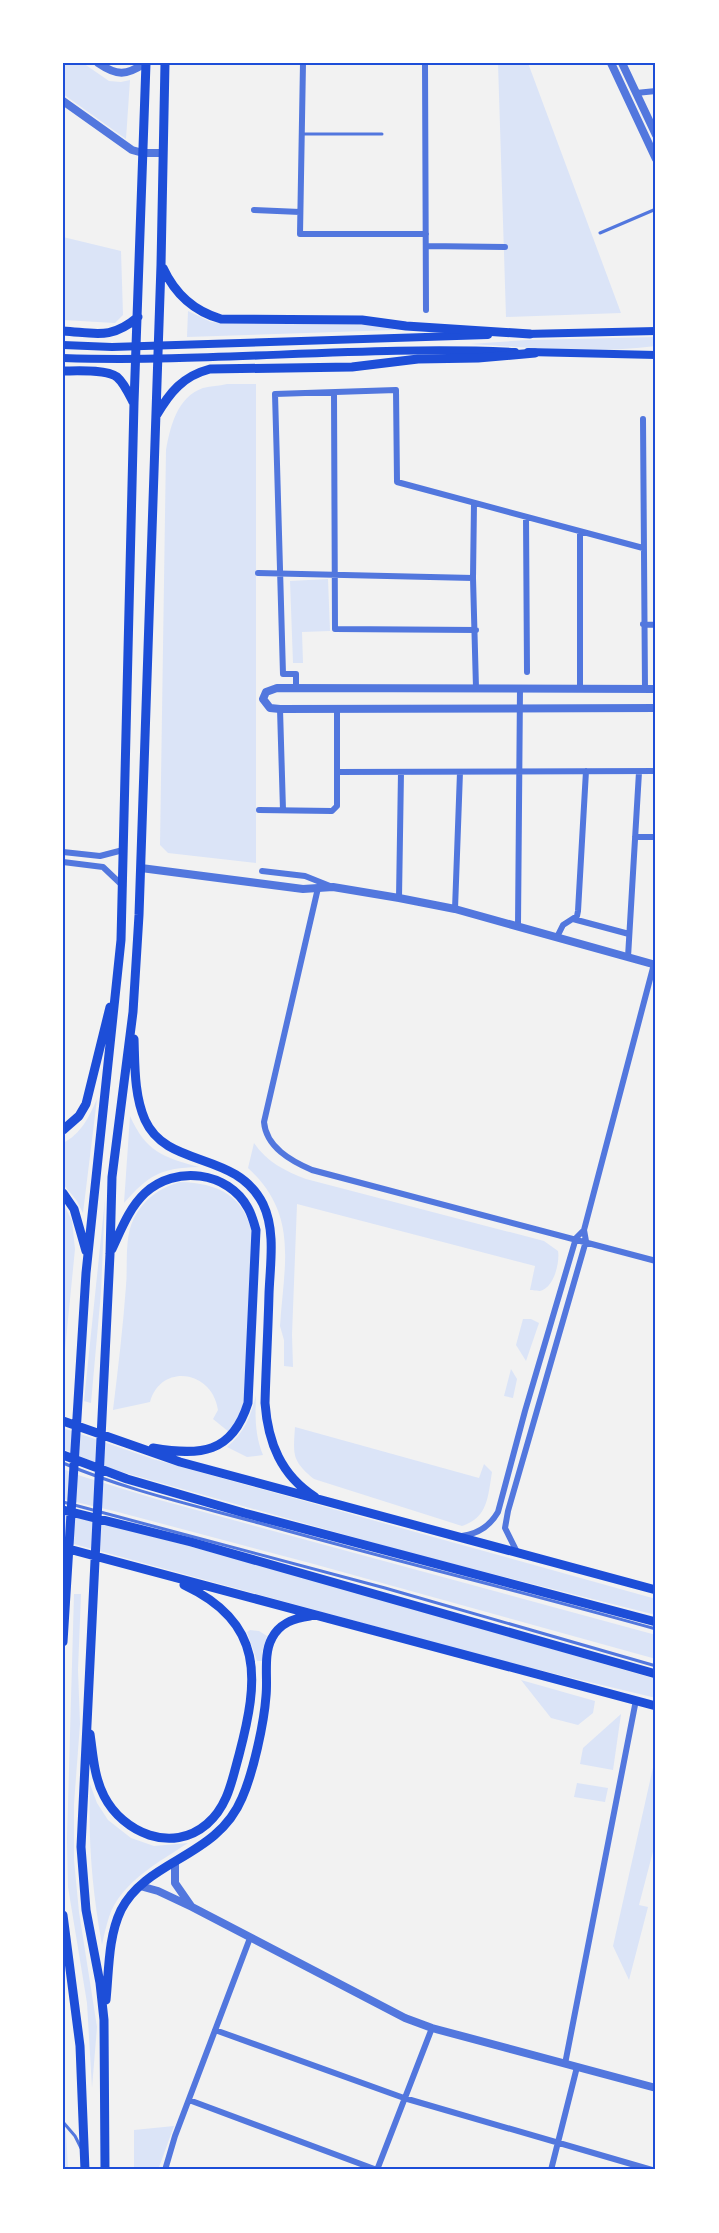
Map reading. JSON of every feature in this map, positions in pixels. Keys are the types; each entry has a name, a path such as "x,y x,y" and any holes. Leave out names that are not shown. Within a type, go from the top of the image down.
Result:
{"main road":[{"path":"63,1642 87,1260 118,976 123,886 134,403 146,63"},
{"path":"105,2170 104,2020 81,1865 112,1177 133,1012 141,868 161,265 165,63"},
{"path":"161,265 168,281 181,297 201,312 221,319 362,320 406,326 530,334"},
{"path":"63,331 102,334 116,332 127,327 138,317"},
{"path":"63,345 112,347 656,331"},
{"path":"63,358 164,358 389,349 460,349 656,356"},
{"path":"155,418 167,398 180,383 210,369 352,367 418,359 478,358 535,353"},
{"path":"63,371 100,372 114,375 122,383 134,403"},
{"path":"63,1130 79,1116 89,1097 118,976"},
{"path":"133,1012 136,1079 140,1107 145,1122 163,1142 177,1151 235,1173 247,1182 264,1207 271,1242 266,1422 276,1454 285,1469 306,1491 322,1502"},
{"path":"110,1254 135,1204 152,1187 172,1177 214,1178 228,1185 248,1207 256,1230 248,1403 238,1426 219,1445 206,1450 182,1452 126,1444"},
{"path":"63,1193 71,1203 78,1219 87,1260"},
{"path":"63,1421 180,1462 656,1590"},
{"path":"63,1455 128,1479 244,1514 656,1622"},
{"path":"63,1510 213,1548 656,1674"},
{"path":"63,1550 82,1553 656,1706"},
{"path":"87,1713 97,1778 104,1795 122,1820 146,1835 164,1839 185,1836 197,1831 220,1810 227,1797 240,1748 252,1693 252,1665 241,1632 227,1614 204,1596 162,1575"},
{"path":"104,2020 114,1930 122,1909 140,1886 210,1840 233,1816 246,1788 263,1716 270,1643 285,1623 296,1618 315,1615"},
{"path":"63,1915 80,2046 85,2170"}],"street":[{"path":"98,63 114,73 123,74 146,63"},
{"path":"303,63 300,234 426,234"},
{"path":"425,63 426,310"},
{"path":"611,63 656,159"},
{"path":"622,63 656,135"},
{"path":"636,93 656,91"},
{"path":"63,101 120,143 143,153 163,153"},
{"path":"254,210 300,212"},
{"path":"426,246 505,247"},
{"path":"296,688 296,674 283,674 275,394 396,390 397,482 643,548"},
{"path":"334,393 335,629 476,630"},
{"path":"643,420 645,689"},
{"path":"474,503 473,578 476,688"},
{"path":"526,517 527,672"},
{"path":"580,531 580,688"},
{"path":"258,573 473,578"},
{"path":"644,624 656,625"},
{"path":"656,689 277,688 266,692 263,699 270,708 280,709 656,708"},
{"path":"518,926 520,688"},
{"path":"259,810 335,810 337,806 337,708"},
{"path":"280,709 283,810"},
{"path":"454,909 460,771"},
{"path":"557,937 562,925 573,919 578,911 586,771"},
{"path":"337,772 656,771"},
{"path":"399,898 401,772"},
{"path":"628,957 639,772"},
{"path":"635,837 656,837"},
{"path":"63,852 100,856 123,850"},
{"path":"63,862 103,867 123,886"},
{"path":"141,868 303,890 333,887"},
{"path":"262,870 305,876 333,887 454,909 655,965 584,1230 586,1241 507,1511 506,1528 517,1553"},
{"path":"318,888 264,1122 265,1131 278,1150 288,1158 312,1170 656,1261"},
{"path":"573,919 629,934"},
{"path":"458,1537 480,1531 493,1520 498,1512 576,1238 584,1230"},
{"path":"565,2064 636,1700"},
{"path":"175,1862 175,1883 192,1907"},
{"path":"140,1886 158,1891 192,1907 405,2018 432,2028 656,2088"},
{"path":"165,2170 250,1938"},
{"path":"189,2100 377,2170 432,2028"},
{"path":"215,2030 404,2098 652,2170"},
{"path":"551,2170 577,2067"}],"lane":[{"path":"302,134 382,134"},
{"path":"600,233 656,209"},
{"path":"63,1463 92,1475 150,1493 410,1565 656,1629"},
{"path":"63,1502 385,1588 656,1666"},
{"path":"63,2122 78,2141 85,2159"}],"shaded area":[{"path":"63,63 83,63 109,81 130,80 126,139 63,94"},
{"path":"498,63 528,63 621,313 506,317"},
{"path":"63,237 121,251 123,315 115,323 63,320"},
{"path":"188,311 211,322 366,325 395,330 187,337"},
{"path":"656,337 656,346 610,350 470,344 527,340"},
{"path":"227,384 256,384 256,863 168,853 160,845 166,450 176,414 187,398 203,388"},
{"path":"328,579 330,631 302,632 303,663 293,663 290,581"},
{"path":"97,1099 83,1213 77,1201 63,1184 63,1143 80,1130"},
{"path":"130,1116 142,1138 157,1151 175,1160 199,1167 174,1169 156,1175 124,1203"},
{"path":"254,1143 277,1165 306,1179 544,1241 558,1251 557,1268 552,1280 545,1289 530,1290 535,1266 297,1204 293,1367 284,1366 284,1340 280,1326 285,1241 282,1222 275,1204 264,1186 248,1168"},
{"path":"180,1182 207,1185 228,1194 244,1211 253,1237 243,1409 229,1432 213,1419 218,1410 214,1397 206,1386 186,1376 164,1381 150,1402 113,1410 131,1226 138,1211 147,1200 165,1187"},
{"path":"105,1199 101,1292 91,1403 84,1401"},
{"path":"63,1203 72,1221 75,1249 63,1370"},
{"path":"523,1319 531,1319 539,1323 526,1361 516,1345"},
{"path":"511,1369 517,1379 513,1398 504,1396"},
{"path":"256,1395 256,1426 263,1455 247,1457 227,1447 246,1424"},
{"path":"295,1427 479,1478 484,1464 492,1472 482,1512 477,1518 462,1526 314,1479 301,1467 296,1457"},
{"path":"63,1428 153,1459 656,1599 656,1615 410,1553 108,1468 63,1449"},
{"path":"63,1469 156,1499 656,1635 656,1659 310,1563 63,1499"},
{"path":"63,1515 114,1526 288,1573 656,1679 656,1698 498,1660 63,1541"},
{"path":"74,1594 81,1594 78,1670 80,1724 74,1804 74,1860 79,1912 97,2027 92,2088 87,2003 68,1887 67,1839"},
{"path":"259,1631 267,1636 262,1661 257,1661 247,1632"},
{"path":"521,1680 595,1701 593,1713 578,1725 551,1718"},
{"path":"621,1714 613,1770 580,1764 583,1748"},
{"path":"654,1763 656,1763 656,1840 639,1905 648,1907 629,1980 613,1946"},
{"path":"577,1783 608,1788 605,1802 574,1797"},
{"path":"90,1784 97,1803 108,1820 131,1838 154,1846 188,1843 142,1874 122,1893 109,1917 102,1945 92,1865"},
{"path":"174,2126 158,2170 134,2170 134,2130"},
{"path":"63,2129 66,2131 68,2170 63,2170"}]}
